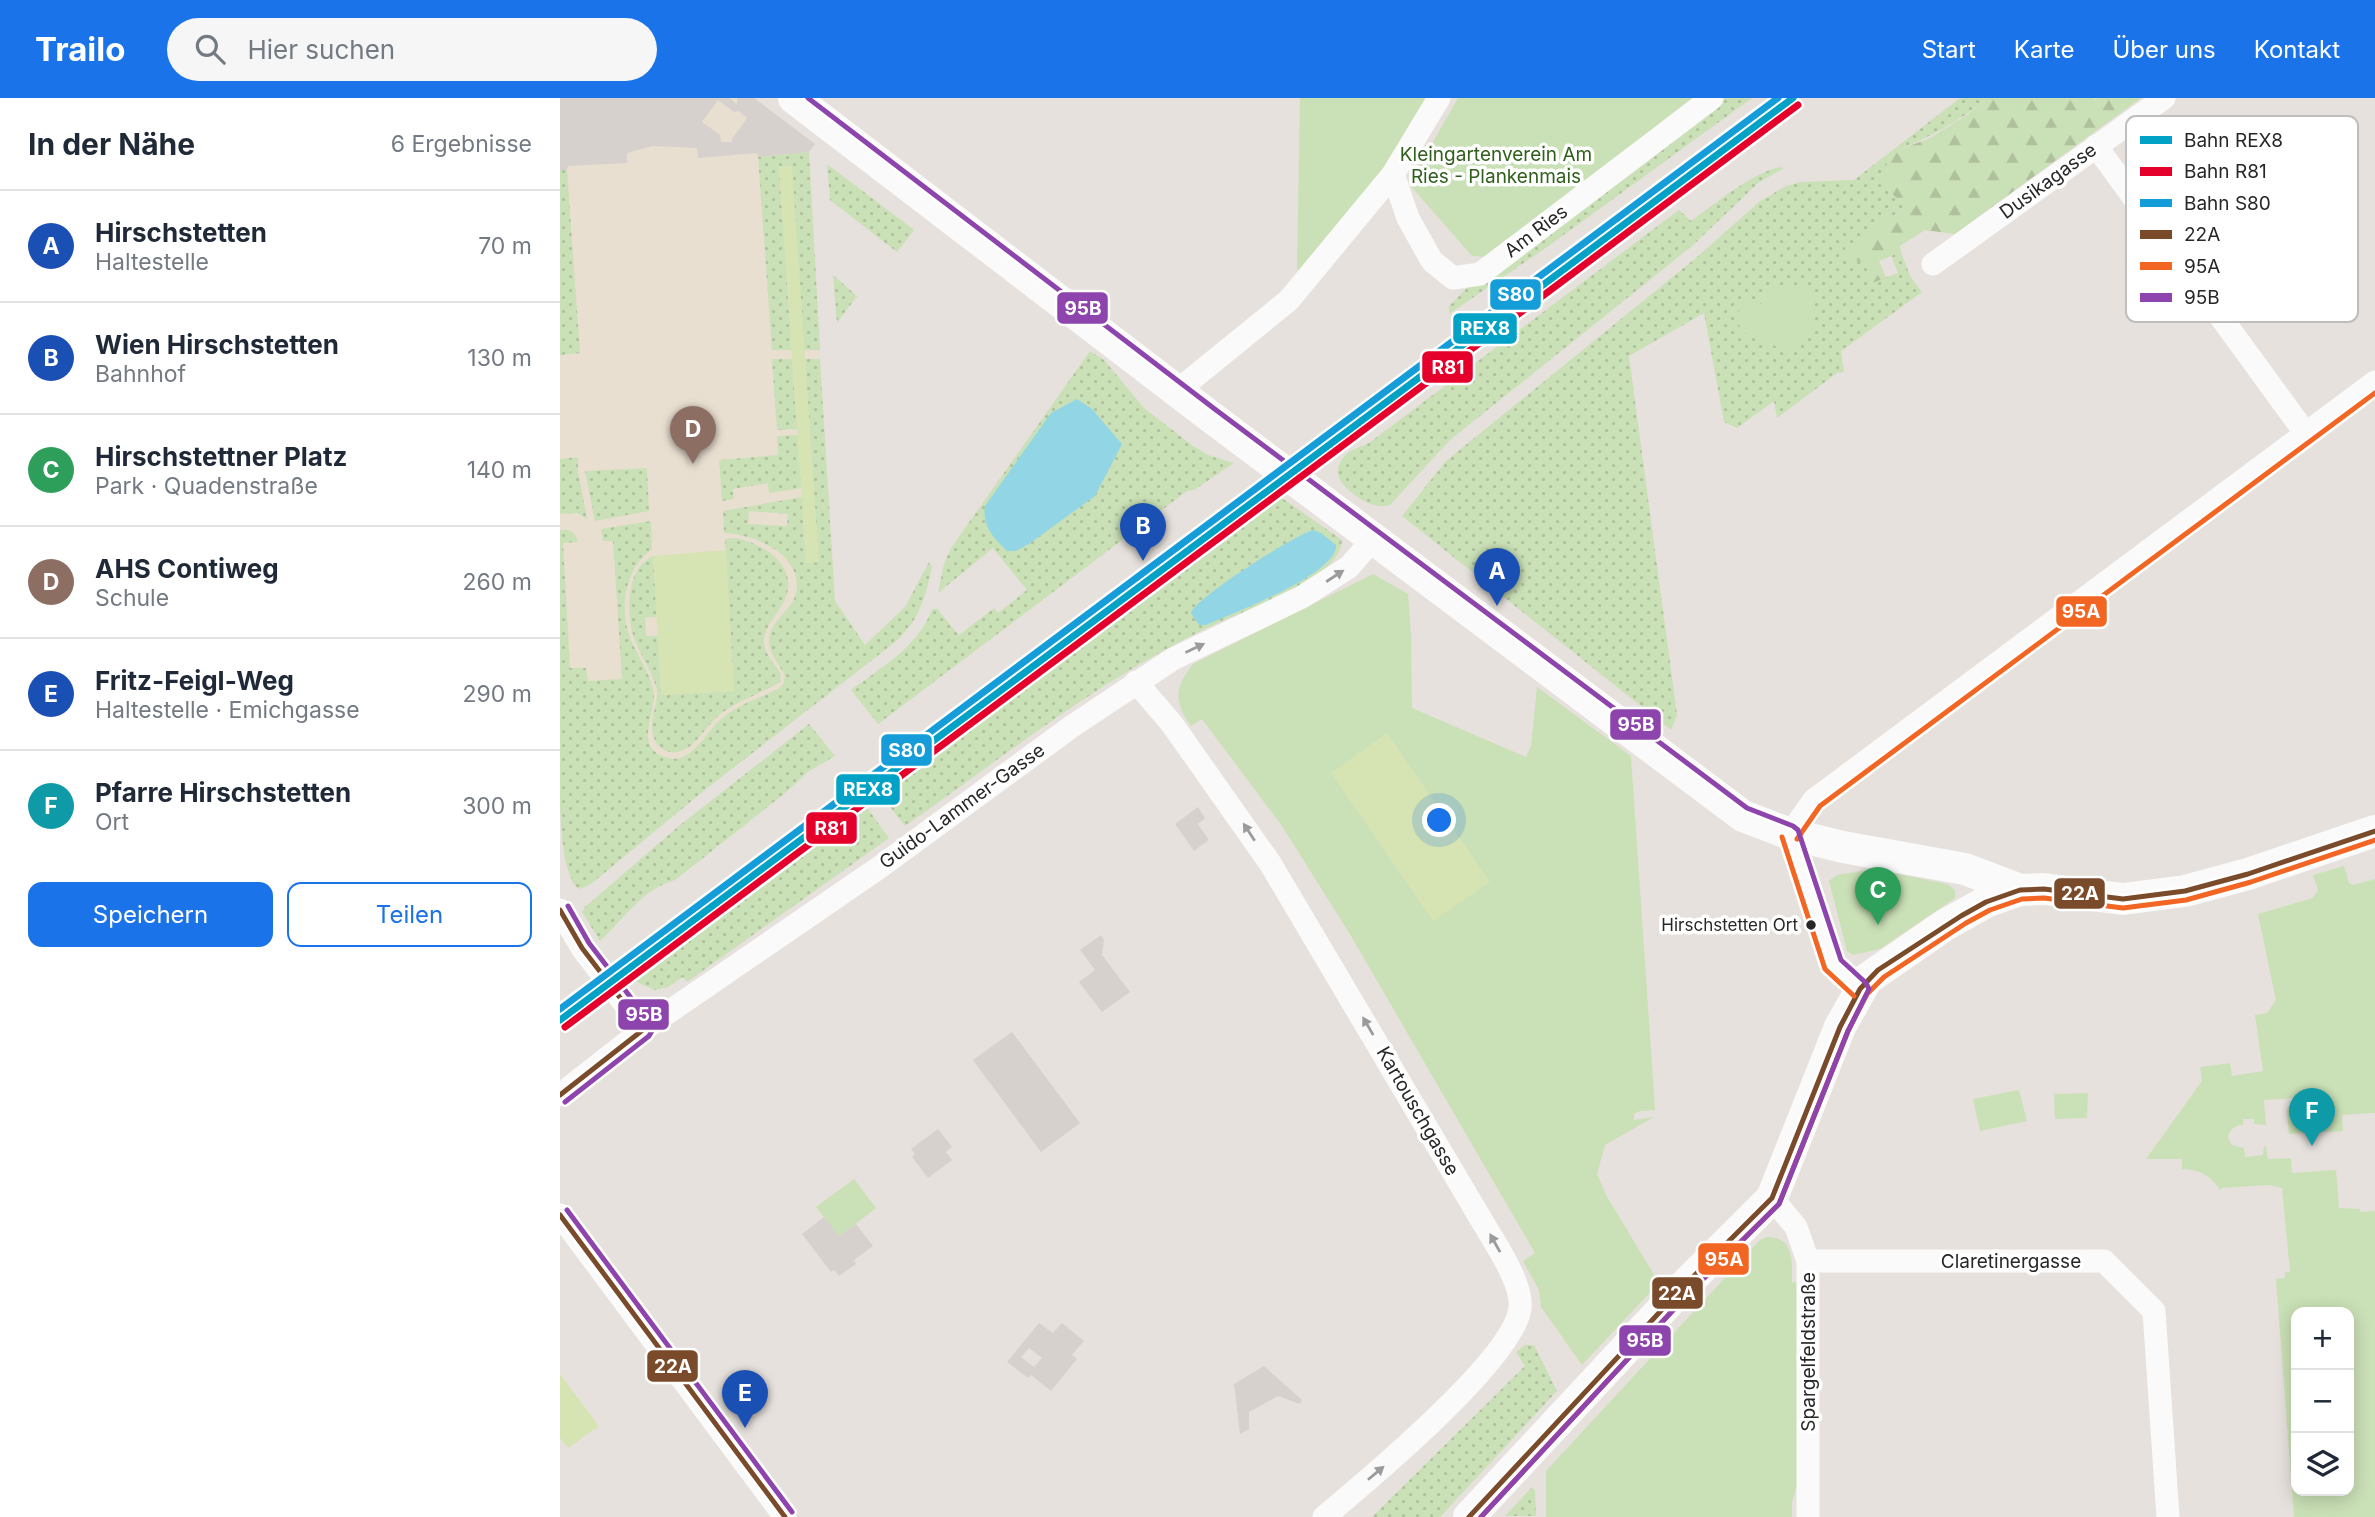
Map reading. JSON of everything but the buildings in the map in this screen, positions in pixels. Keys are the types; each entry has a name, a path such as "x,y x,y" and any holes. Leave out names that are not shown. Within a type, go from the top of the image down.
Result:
{"main road":[{"path":"794,98 1177,391 1743,816 1790,834 1843,848 1965,869 2020,890"},
{"path":"1469,1517 1665,1306 1772,1198 1840,1027 1860,989 1878,970 1945,925 1986,902 2020,890 2044,889 2123,899 2185,891 2248,874 2375,831"}],"street":[{"path":"1177,391 1289,300 1393,174 1439,98"},
{"name":"Am Ries","path":"1393,174 1408,218 1432,261 1453,278 1480,274 1712,98"},
{"name":"Dusikagasse","path":"2138,116 2164,98"},
{"name":"Dusikagasse","path":"1933,264 2126,125"},
{"path":"2096,146 2126,187"},
{"path":"2224,322 2306,434"},
{"path":"1860,989 1833,965 1790,834 1814,800 2375,382"},
{"name":"Guido-Lammer-Gasse","path":"560,1095 644,1029 830,902 1000,777 1136,682 1173,659 1303,597 1349,567 1374,538"},
{"name":"Kartouschgasse","path":"1136,682 1172,724 1270,863 1506,1262 1519,1296 1521,1306 1511,1334 1482,1368 1405,1448 1324,1517"},
{"path":"560,910 583,947 644,1029"},
{"name":"Spargelfeldstraße","path":"1772,1198 1796,1227 1808,1261 1808,1517"},
{"path":"560,1215 785,1517"},
{"name":"Claretinergasse","path":"1808,1261 2104,1261 2154,1311 2168,1517"}],"shaded area":[{"path":"560,98 754,98 815,144 809,153 832,569 807,586 841,649 590,848 560,729"},
{"path":"560,98 730,98 737,105 737,98 754,98 815,144 809,152 758,157 757,153 698,158 697,148 652,146 627,153 627,163 568,166 567,170 560,170","holes":["718,100 734,112 739,111 747,118 732,142 721,142 720,135 702,122"]},
{"path":"1198,807 1205,818 1198,824 1209,840 1194,851 1175,824"},
{"path":"1101,935 1104,940 1102,955 1130,992 1102,1012 1079,982 1095,970 1080,950"},
{"path":"1012,1032 1080,1123 1041,1152 973,1060"},
{"path":"938,1129 952,1147 946,1152 952,1160 928,1178 912,1157 915,1154 911,1149"},
{"path":"824,1217 839,1236 856,1224 873,1246 854,1260 856,1264 839,1276 834,1270 831,1272 802,1234"},
{"path":"1039,1323 1053,1333 1062,1323 1084,1341 1072,1355 1077,1359 1051,1391 1031,1375 1028,1378 1007,1362","holes":["1029,1348 1042,1358 1034,1367 1021,1357"]},
{"path":"1264,1366 1302,1400 1300,1404 1278,1396 1249,1412 1249,1429 1240,1434 1234,1384"}],"green space":[{"path":"1300,98 1435,98 1420,122 1301,275 1297,268"},
{"name":"Kleingartenverein Am Ries - Plankenmais","path":"1458,98 1692,98 1489,257 1472,256 1409,184"},
{"path":"1721,98 1752,98 1547,247 1449,314 1449,306 1471,284"},
{"path":"1960,98 1988,98 1944,128 1896,151 1906,207 1876,230 1845,248 1866,263 1872,283 1898,273 1891,255 1901,252 1910,276 1922,292 1841,351 1844,372 1837,373 1777,418 1774,401 1737,428 1724,422 1704,313 1629,356 1677,715 1671,730 1402,516 1446,461 1696,258 1759,202 1784,187 1800,182 1854,180"},
{"path":"1988,98 2141,98 1955,234 1925,230 1900,246 1901,252 1879,261 1886,278 1872,283 1866,263 1847,258 1845,248 1876,230 1882,217 1895,216 1906,207 1884,186 1887,159 1896,151 1930,138"},
{"path":"809,152 820,350 804,350 791,166 779,167 792,350 772,350 758,157"},
{"path":"827,164 914,230 897,252 830,200"},
{"path":"792,166 819,562 806,563 779,167"},
{"path":"1779,167 1784,168 1758,183 1692,246 1450,440 1391,504 1378,506 1362,500 1343,484 1338,470 1346,455 1369,443 1679,210 1691,221 1744,183"},
{"path":"560,170 567,170 580,353 560,355"},
{"path":"833,275 857,296 837,323"},
{"path":"1767,287 1802,287 1815,297 1814,332 1784,351 1759,337 1744,333 1735,318 1745,300 1761,304"},
{"path":"1090,351 1104,360 1144,408 1193,446 1208,455 1234,463 1194,490 1187,491 878,724 851,690 909,645 932,609 937,609 959,635 994,608 998,613 1027,590 993,548 938,593 944,564 951,548"},
{"path":"772,359 792,359 797,429 777,430"},
{"path":"805,359 820,359 835,601 865,645 905,607 929,562 932,567 920,609 910,626 894,643 706,789 591,884 580,889 576,887 565,859 560,808 560,530 572,532 578,542 563,543 570,668 586,668 588,681 622,679 613,541 603,541 601,529 651,521 652,549 643,557 630,578 626,590 625,616 631,640 653,689 649,743 662,756 676,759 689,754 727,714 778,689 785,676 773,655 769,641 776,622 796,593 792,568 785,558 762,542 724,533 723,511 802,497 806,563 818,562","holes":["749,511 788,514 787,526 748,524"]},
{"path":"798,435 802,488 769,493 768,483 733,489 734,499 722,501 719,460 778,455 777,436"},
{"path":"578,457 587,519 577,513 560,514 560,459"},
{"path":"647,468 649,511 595,521 585,471"},
{"path":"1279,496 1342,540 1338,554 1327,567 1291,590 1176,644 1096,691 905,826 880,794 899,780 906,779 1249,523 1254,515"},
{"path":"736,538 768,552 784,568 788,578 784,601 769,624 764,640 768,654 781,674 780,682 725,711 689,747 680,752 668,752 658,745 653,736 652,723 657,690 633,635 629,602 633,580 644,562 653,556 657,617 645,617 646,636 658,636 661,695 734,691 725,539"},
{"path":"726,550 734,691 661,695 653,556"},
{"path":"1373,574 1408,594 1412,708 1526,757 1531,746 1537,687 1631,756 1655,1110 1634,1114 1634,1120 1654,1117 1605,1145 1597,1174 1606,1195 1659,1283 1582,1365 1541,1307 1539,1290 1523,1261 1535,1253 1351,936 1282,826 1202,719 1191,726 1181,710 1178,695 1182,680 1193,664"},
{"path":"809,724 835,756 809,771 675,880 643,897 600,941 582,912 585,907 679,826"},
{"path":"1387,733 1490,882 1433,921 1331,773"},
{"path":"865,805 889,838 687,982 683,977 668,987 655,990 632,980 649,967 656,966 845,824"},
{"path":"2344,866 2349,883 2353,885 2375,879 2375,1113 2342,1115 2343,1131 2289,1134 2287,1110 2294,1098 2264,1100 2266,1125 2254,1124 2254,1119 2243,1119 2243,1125 2233,1128 2228,1138 2232,1145 2244,1148 2245,1157 2263,1155 2266,1146 2268,1159 2291,1158 2292,1173 2336,1170 2339,1208 2360,1209 2360,1212 2375,1211 2375,1517 2294,1517 2292,1496 2354,1496 2354,1307 2291,1307 2291,1477 2276,1279 2285,1278 2285,1272 2290,1272 2282,1188 2270,1185 2221,1188 2221,1191 2204,1174 2182,1169 2182,1159 2146,1159 2202,1081 2200,1067 2230,1063 2232,1076 2263,1071 2255,1015 2267,1013 2276,1000 2258,914 2313,898 2318,890 2313,875"},
{"path":"1874,869 1947,884 1955,890 1955,898 1880,949 1853,955 1847,951 1829,881 1837,875"},
{"path":"2019,1090 2027,1121 1980,1131 1973,1099"},
{"path":"2088,1093 2087,1118 2055,1119 2054,1094"},
{"path":"854,1179 876,1208 839,1237 816,1207"},
{"path":"1767,1237 1776,1238 1787,1246 1791,1259 1792,1282 1798,1283 1799,1479 1792,1502 1792,1517 1546,1517 1546,1471 1760,1240"},
{"path":"1525,1345 1534,1345 1557,1391 1440,1517 1372,1517 1525,1366 1516,1352"},
{"path":"560,1374 599,1426 568,1448 560,1438"},
{"path":"1532,1487 1535,1491 1536,1516 1505,1516"}],"water":[{"path":"1077,399 1092,409 1122,444 1095,496 1029,544 1016,551 1007,551 987,525 985,506 1051,413"},
{"path":"1313,530 1336,545 1332,557 1320,568 1281,592 1206,625 1199,625 1191,613 1209,594 1268,555"}],"rail line":[{"name":"S80","path":"560,1009 1778,98"},
{"name":"REX8","path":"560,1020 1793,98"},
{"name":"R81","path":"565,1027 1798,105"}],"transit line":[{"name":"95B","path":"808,98 1216,410 1747,808 1798,830 1841,960 1869,989 1848,1031 1779,1204 1689,1293 1481,1517"},
{"name":"95A","path":"1797,839 1820,806 2375,393"},
{"name":"22A","path":"1469,1517 1683,1287 1772,1198 1840,1027 1860,989 1878,970 1961,916 1986,902 2020,890 2044,889 2123,899 2185,891 2248,874 2375,831"},
{"name":"95A","path":"1782,837 1825,969 1854,996"},
{"name":"95A","path":"1481,1517 1689,1293 1779,1204 1848,1031 1867,994 1884,977 1966,923 1990,910 2022,899 2044,898 2123,908 2186,900 2251,882 2375,840"},
{"name":"95B","path":"565,1102 649,1036 653,1029 589,943 568,906"},
{"name":"22A","path":"560,910 582,948 644,1029"},
{"name":"22A","path":"560,1095 644,1029"},
{"name":"95B","path":"567,1210 792,1512"},
{"name":"22A","path":"560,1215 785,1517"}],"place":[{"name":"AHS Contiweg","path":"693,464"},
{"name":"Wien Hirschstetten","path":"1143,561"},
{"name":"Hirschstetten","path":"1497,606"},
{"name":"Hirschstetten Ort","path":"1811,925"},
{"name":"Hirschstettner Platz","path":"1878,925"},
{"name":"Pfarre Hirschstetten","path":"2312,1146"},
{"name":"Fritz-Feigl-Weg","path":"745,1428"}]}
